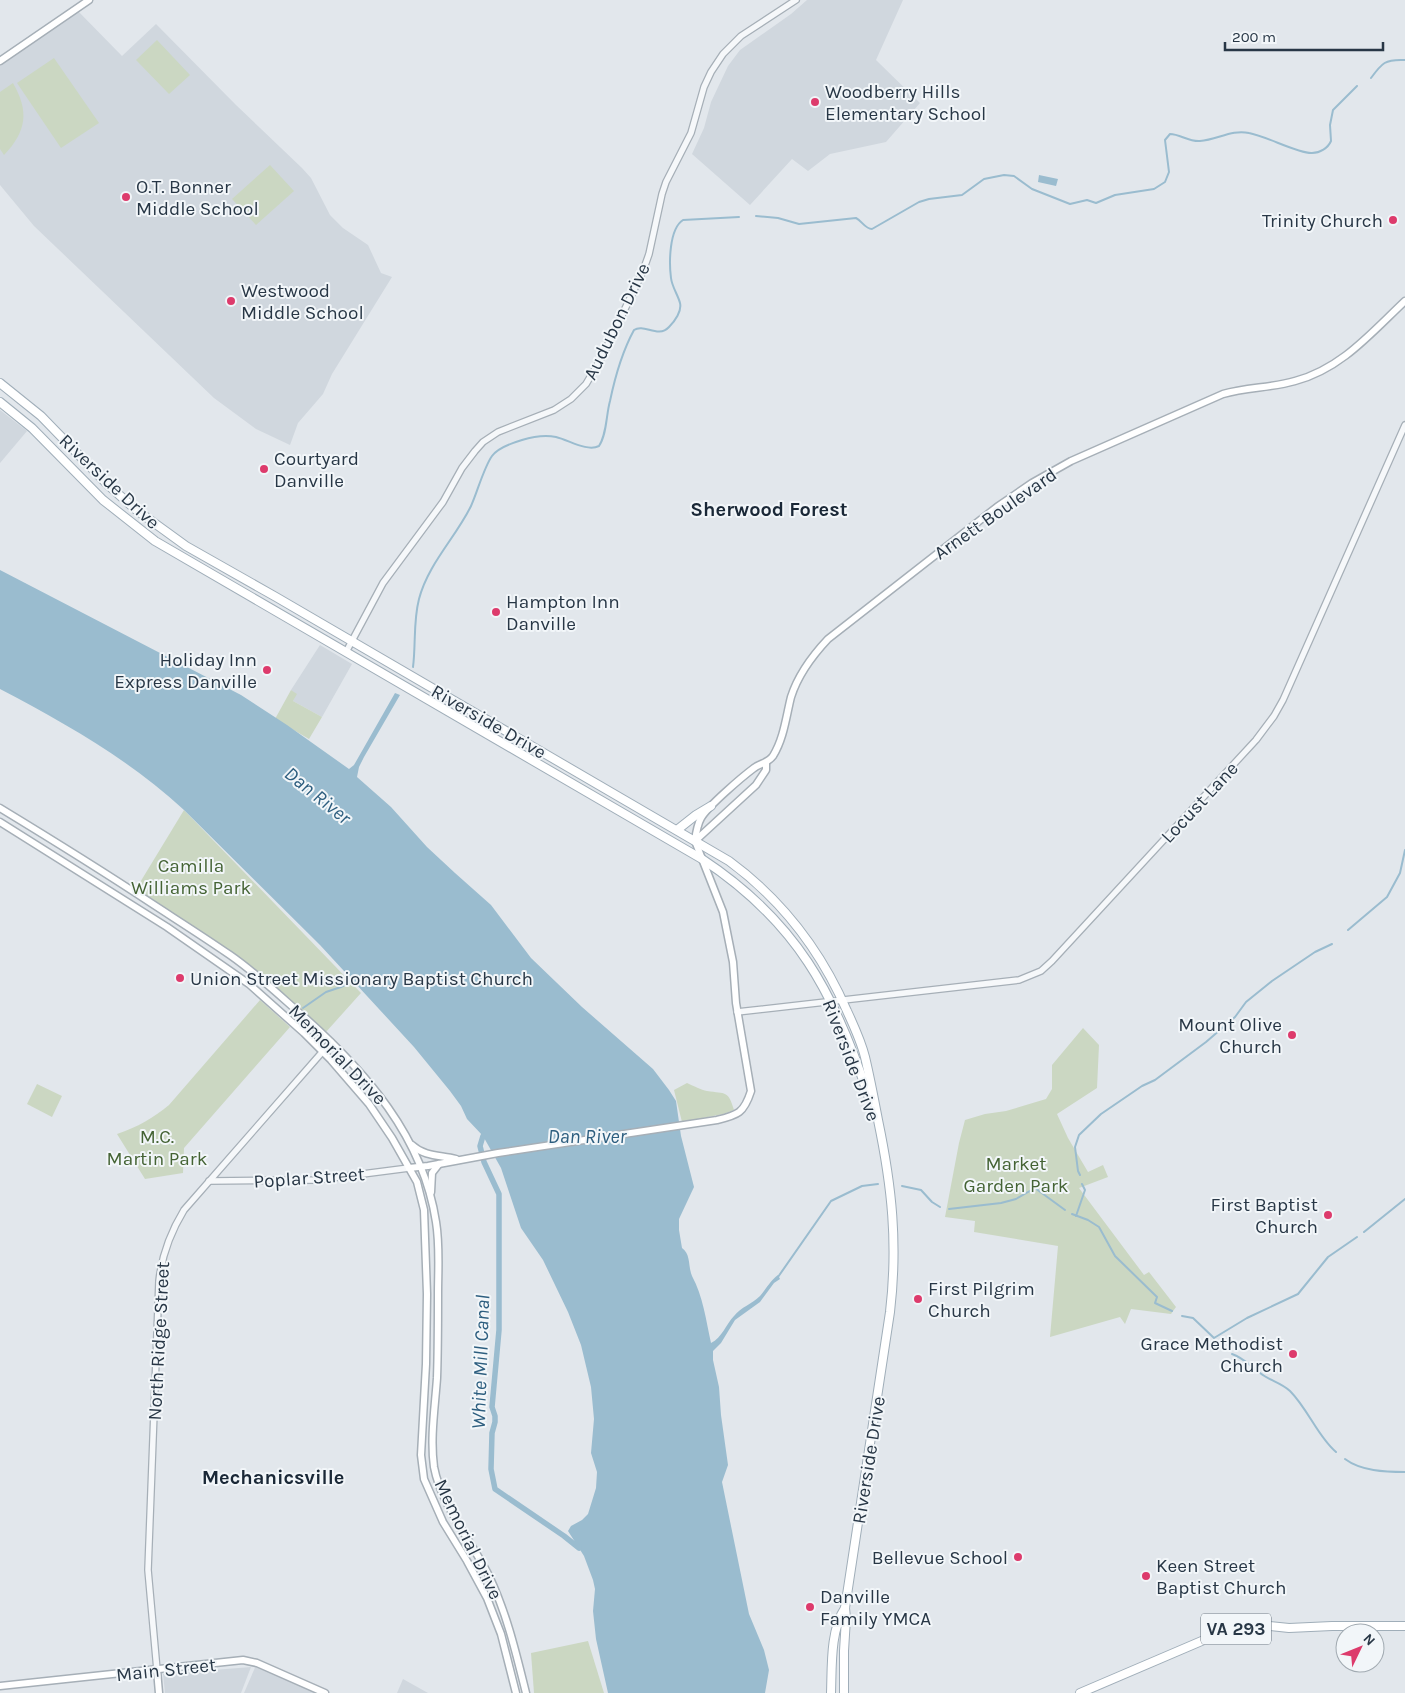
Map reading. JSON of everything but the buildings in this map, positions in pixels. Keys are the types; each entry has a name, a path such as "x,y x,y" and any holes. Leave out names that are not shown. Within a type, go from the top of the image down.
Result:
{"main road":[{"path":"0,61 89,0"},
{"name":"Arnett Boulevard","path":"695,841 696,831 701,819 711,806 754,768 766,763 772,756 780,739 800,675 828,639 1014,495 1071,461 1223,394 1246,388 1289,383 1322,371 1345,358 1405,301"},
{"name":"Riverside Drive","path":"0,383 41,416 107,484 135,509 186,546 677,830 742,871 782,909 822,962 842,1000 865,1056 881,1133 894,1228 894,1274 884,1355 845,1608 844,1693"},
{"name":"Riverside Drive","path":"0,402 32,428 87,485 141,531 189,562 702,859 738,884 781,925 808,962 830,1000 856,1058 881,1133"},
{"name":"Arnett Boulevard","path":"695,841 756,785 766,770 766,763"},
{"path":"677,830 711,806 720,817"},
{"name":"Memorial Drive","path":"0,808 133,891 232,956 280,995 331,1042 378,1093 395,1116 420,1167 431,1199 436,1224 438,1249 437,1364 433,1432 434,1465 445,1500 474,1548 497,1596 511,1633 526,1693"},
{"name":"Memorial Drive","path":"0,822 106,887 224,965 278,1009 323,1051 377,1114 392,1138 416,1182 422,1200 426,1246 426,1364 421,1455 424,1479 443,1522 467,1560 487,1598 501,1634 516,1693"},
{"path":"409,1168 717,1120 735,1115 742,1110 747,1104 751,1091 737,1012 733,962 723,912 695,841"},
{"path":"409,1142 418,1150 428,1155 441,1155 461,1159"},
{"path":"431,1199 431,1179 435,1168 439,1164"},
{"name":"Riverside Drive","path":"831,1693 833,1649 840,1616 845,1608"},
{"name":"VA 293","path":"1080,1693 1218,1634 1240,1628 1261,1625 1290,1628 1405,1626"},
{"name":"Main Street","path":"0,1686 249,1661 261,1664 325,1693"},
{"path":"157,1670 159,1693"}],"street":[{"name":"Audubon Drive","path":"346,652 383,583 443,502 462,468 483,442 498,432 554,410 571,399 586,384 602,357 643,271 651,247 662,194 691,133 704,87 711,72 723,54 741,36 796,0"},
{"name":"Locust Lane","path":"737,1012 1019,980 1036,973 1052,961 1256,740 1274,716 1283,700 1405,425"},
{"name":"North Ridge Street","path":"157,1670 148,1570 159,1281 163,1254 170,1233 184,1210 331,1042"},
{"name":"Poplar Street","path":"209,1181 316,1180 409,1168"}],"shaded area":[{"name":"Woodberry Hills Elementary School","path":"807,0 903,0 876,60 920,103 886,142 830,154 808,171 792,159 750,205 692,154 704,128 711,102 728,66 740,50 791,14"},
{"path":"76,9 122,56 156,24 302,168 311,178 330,215 343,228 368,245 381,273 392,277 332,374 323,394 298,423 290,445 256,429 214,398 34,226 0,185 0,60"},
{"path":"0,410 27,431 0,463"},
{"path":"320,645 352,664 322,717 293,701 296,694 291,690"},
{"path":"257,1663 325,1693 244,1693"},
{"path":"251,1667 241,1693 165,1693 163,1674"},
{"path":"403,1679 428,1693 397,1693"}],"green space":[{"path":"157,40 190,75 169,94 136,60"},
{"path":"54,58 99,123 61,148 17,83"},
{"path":"13,83 22,103 23,120 17,138 4,155 0,149 0,92"},
{"path":"270,165 294,191 256,225 232,199"},
{"path":"291,690 297,694 293,701 322,717 309,739 275,719"},
{"name":"Camilla Williams Park","path":"184,810 361,993 326,1032 271,982 238,957 136,889"},
{"name":"M.C. Martin Park","path":"260,1000 290,1027 184,1148 183,1173 145,1179 117,1134 145,1122 169,1105"},
{"name":"Market Garden Park","path":"1083,1028 1099,1045 1097,1088 1057,1114 1068,1138 1088,1172 1103,1165 1108,1177 1079,1188 1144,1275 1149,1272 1176,1307 1171,1314 1131,1309 1125,1324 1120,1317 1050,1337 1058,1246 974,1232 975,1221 945,1217 965,1120 985,1114 1006,1111 1046,1099 1052,1089 1052,1065"},
{"path":"687,1083 705,1090 725,1094 730,1099 734,1110 682,1122 674,1090"},
{"path":"37,1084 62,1096 52,1117 27,1104"},
{"path":"588,1641 604,1693 534,1693 531,1653"}],"water":[{"path":"1039,175 1058,179 1056,186 1038,182"},
{"name":"Dan River","path":"0,570 241,695 349,769 354,765 395,693 400,695 364,757 357,777 391,807 427,847 491,905 531,958 582,1007 653,1069 676,1101 681,1136 694,1187 679,1219 679,1230 682,1248 687,1254 691,1272 702,1300 711,1343 718,1338 737,1313 760,1296 770,1282 778,1275 780,1279 774,1283 760,1302 735,1320 721,1343 713,1351 728,1465 722,1482 749,1614 764,1650 769,1670 765,1693 608,1693 596,1639 593,1611 595,1589 593,1580 584,1556 568,1531 571,1526 588,1514 596,1488 597,1472 591,1453 594,1419 591,1387 581,1345 568,1312 543,1260 521,1228 501,1168 483,1136 467,1119 461,1106 450,1091 414,1047 320,945 184,810 142,775 119,759 49,715 0,689"}],"waterway":[{"path":"1371,78 1388,61 1405,60"},
{"path":"756,216 778,218 799,224 856,218 867,228 872,229 919,202 962,195 984,179 1004,175 1014,176 1032,189 1070,204 1087,200 1096,203 1115,195 1154,189 1165,182 1169,172 1165,140 1170,134 1200,141 1243,132 1306,153 1321,151 1331,141 1330,125 1333,110 1357,86"},
{"path":"413,667 416,616 423,586 435,562 458,529 471,506 492,456 510,444 526,439 547,436 556,437 589,448 599,446 605,430 617,374 634,330 642,328 660,332 669,327 679,313 680,303 672,281 670,264 671,247 678,224 683,220 739,217"},
{"path":"1348,930 1387,897 1400,873 1405,850"},
{"path":"1080,1175 1075,1147 1079,1135 1101,1114 1142,1086 1155,1080 1206,1042 1235,1017 1246,1002 1272,981 1315,952 1332,944"},
{"path":"303,1008 326,992 353,981"},
{"name":"White Mill Canal","path":"483,1136 480,1146 484,1162 499,1194 499,1330 492,1407 495,1422 492,1433 491,1469 495,1489 579,1548"},
{"path":"778,1277 831,1201 862,1186 878,1184"},
{"path":"1076,1216 1085,1190 1082,1184"},
{"path":"902,1186 921,1190 932,1202 940,1207"},
{"path":"949,1209 1001,1203 1016,1199 1035,1188 1065,1210"},
{"path":"1364,1232 1405,1199"},
{"path":"1072,1214 1088,1220 1099,1227 1115,1256 1157,1297 1155,1303 1172,1311"},
{"path":"1182,1316 1193,1318 1214,1338 1247,1318 1298,1294 1328,1257 1357,1237"},
{"path":"1232,1354 1290,1391 1324,1439 1336,1452"},
{"path":"1345,1459 1366,1468 1405,1472"}],"place":[{"name":"Woodberry Hills Elementary School","path":"815,102"},
{"name":"O.T. Bonner Middle School","path":"126,197"},
{"name":"Trinity Church","path":"1393,220"},
{"name":"Westwood Middle School","path":"231,301"},
{"name":"Courtyard Danville","path":"264,469"},
{"name":"Hampton Inn Danville","path":"496,612"},
{"name":"Holiday Inn Express Danville","path":"267,670"},
{"name":"Union Street Missionary Baptist Church","path":"180,978"},
{"name":"Mount Olive Church","path":"1292,1035"},
{"name":"First Baptist Church","path":"1328,1215"},
{"name":"First Pilgrim Church","path":"918,1299"},
{"name":"Grace Methodist Church","path":"1293,1354"},
{"name":"Bellevue School","path":"1018,1557"},
{"name":"Keen Street Baptist Church","path":"1146,1576"},
{"name":"Danville Family YMCA","path":"810,1607"}],"district":[{"name":"Sherwood Forest","path":"769,509"},
{"name":"Mechanicsville","path":"273,1477"}]}
